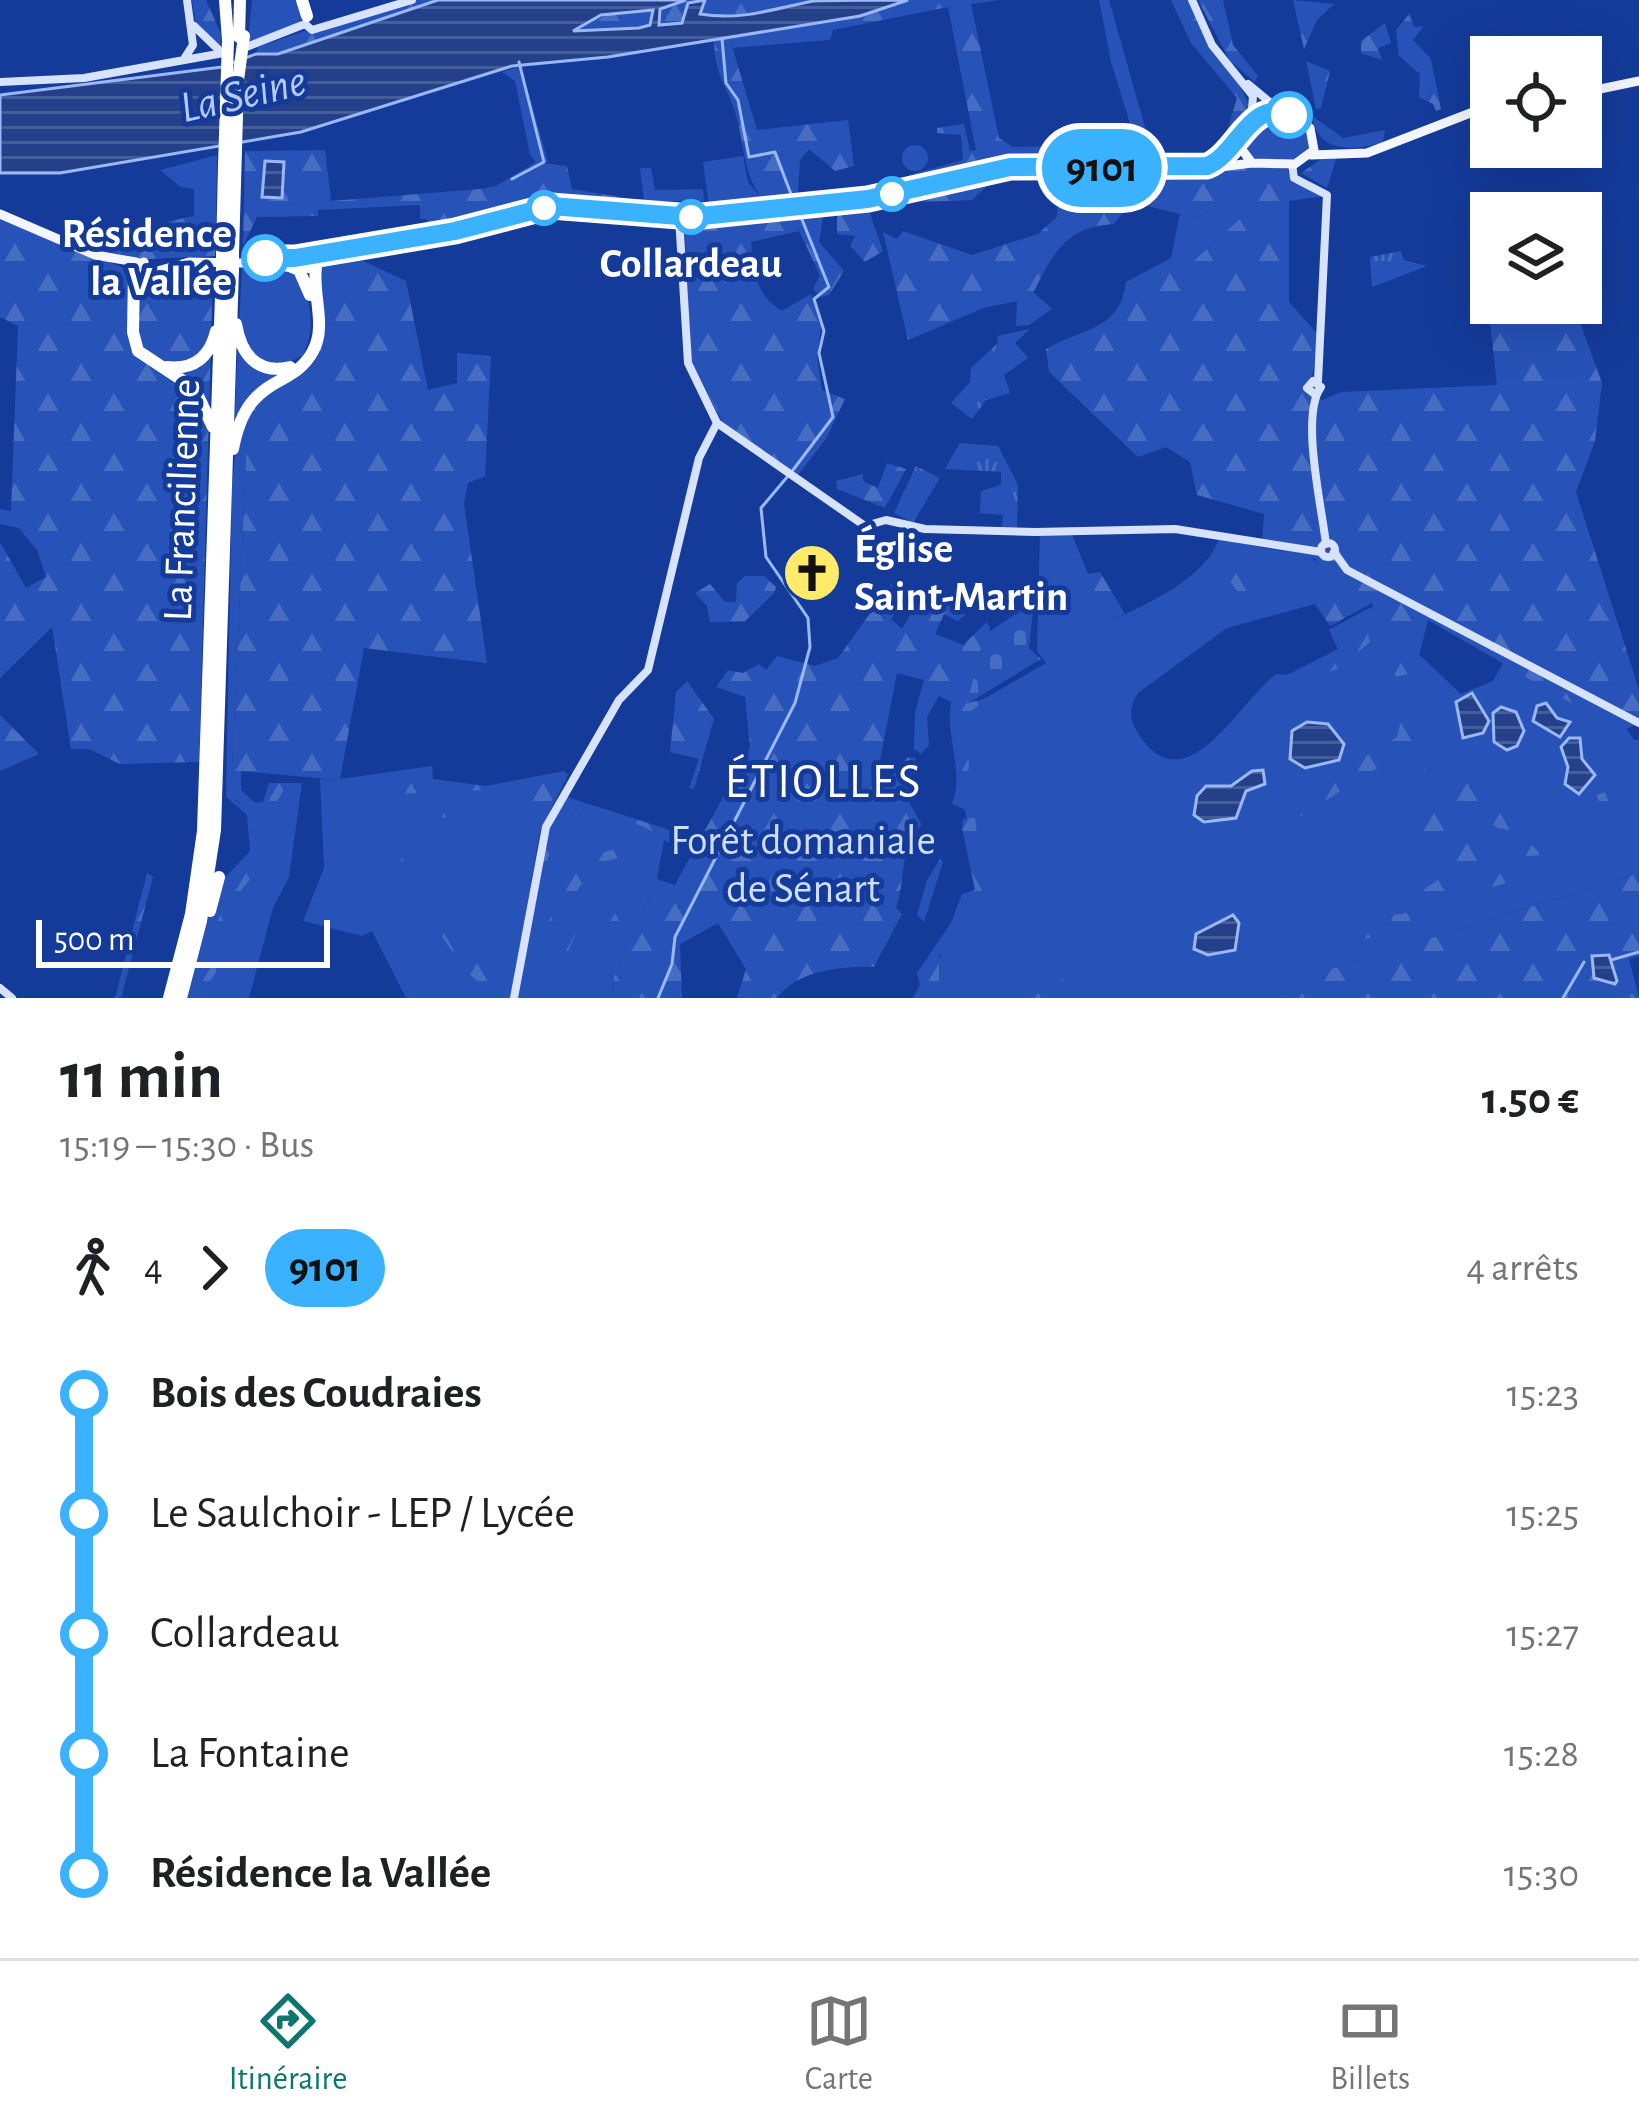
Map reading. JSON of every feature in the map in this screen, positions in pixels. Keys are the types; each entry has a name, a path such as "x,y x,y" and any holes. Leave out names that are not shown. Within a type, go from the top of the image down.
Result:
{"highway":[{"path":"212,47 228,0"},
{"path":"212,47 245,0"},
{"name":"La Francilienne","path":"166,998 198,874 213,755 226,485 230,165 238,80 212,47"},
{"name":"La Francilienne","path":"212,47 230,165"},
{"path":"275,260 303,274 312,302"},
{"path":"226,306 247,355 277,370 300,362 313,344 310,262"},
{"path":"226,485 237,432 250,404 272,380 307,361 316,347 310,262"},
{"path":"140,269 136,335 144,354 156,363 180,368 202,359 226,306"},
{"path":"140,269 137,348 152,365 198,392 212,421 217,464"},
{"name":"La Francilienne","path":"182,998 212,853 217,464 226,306"},
{"path":"213,755 226,808"},
{"path":"196,818 213,755"},
{"path":"194,950 203,937 219,877"},
{"path":"166,998 187,882"}],"main road":[{"path":"1602,89 1639,81"},
{"path":"1190,169 1219,161 1251,121 1279,110 1330,146 1354,152 1430,130"},
{"path":"0,214 140,269 310,262 330,252 455,231 551,206 680,218 882,196 1010,167 1190,169 1292,164 1311,154 1367,153 1470,114"},
{"path":"1311,154 1313,132"},
{"path":"1241,136 1242,152 1252,163"},
{"path":"140,269 189,262 310,262"}],"street":[{"path":"187,0 191,26 212,47"},
{"path":"0,82 84,78 183,60 212,47 281,38 309,13 412,0"},
{"path":"1194,0 1226,62 1279,110"},
{"path":"1194,0 1212,45 1253,96 1251,121"},
{"path":"191,26 212,47"},
{"path":"1292,164 1297,180 1319,186 1327,195 1321,390 1316,394 1313,446 1328,557 1334,552 1347,570 1639,723"},
{"path":"680,218 691,376 717,423 835,510 865,526 886,520 925,529 1174,529 1324,548"},
{"path":"514,998 546,827 620,700 648,670 686,503 699,458 717,423"},
{"path":"0,988 12,998"}],"green space":[{"path":"192,0 206,0 221,34 220,50 196,26"},
{"path":"252,0 296,0 304,12 300,23 248,44"},
{"path":"415,0 438,0 278,54 256,54 258,47 305,31 315,33"},
{"path":"696,0 688,4 683,23 657,25 660,9"},
{"path":"705,0 816,0 730,17 700,14"},
{"path":"908,0 999,0 971,4 999,138 1013,147 1083,145 1088,165 1021,159 910,184 909,175 963,160 961,135 937,133 937,128 964,124 970,151 976,150 948,7 833,30 830,40 790,26 860,16"},
{"path":"1099,0 1109,0 1154,159 1208,156 1227,131 1233,144 1222,156 1188,168 1088,165 1090,159 1141,159 1111,62"},
{"path":"1171,0 1190,0 1203,30 1244,94 1249,107 1232,138 1227,131 1237,98 1191,43"},
{"path":"1198,0 1223,0 1233,45 1258,76 1255,82 1230,61"},
{"path":"1293,0 1334,4 1317,20 1304,49"},
{"path":"620,11 653,11 650,25 573,34 577,26"},
{"path":"1410,13 1414,27 1424,26 1413,40 1431,59 1441,109 1436,111 1419,97 1420,74 1399,56 1396,30"},
{"path":"1385,23 1391,43 1378,48 1382,60 1361,53 1361,41"},
{"path":"790,26 830,40 733,48 729,36"},
{"path":"729,36 757,130 848,120 854,166 835,171 809,149 800,160 797,206 766,204 752,180 716,59 714,39"},
{"path":"1306,61 1330,71 1321,108 1316,109"},
{"path":"523,66 548,162 536,162 530,155 515,81 502,72"},
{"path":"1276,115 1307,128 1310,150 1295,161 1250,158 1244,136 1256,120"},
{"path":"1312,116 1343,138 1385,130 1383,142 1338,147 1321,137"},
{"path":"915,145 928,158 915,171 902,158"},
{"path":"325,150 331,201 496,186 536,162 567,166 572,189 644,201 646,212 562,201 430,232 427,219 420,219 420,205 318,210 318,216 257,217 243,246 245,151"},
{"path":"217,155 216,221 202,224 194,216 194,189 181,187 160,170"},
{"path":"743,156 748,182 766,204 710,214 703,162"},
{"path":"1326,156 1337,156 1327,188 1301,173"},
{"path":"640,168 651,168 655,190 703,189 704,201 644,201"},
{"path":"1287,169 1292,182 1325,196 1289,201 1289,302 1320,337 1312,376 1302,390 1322,400 1341,392 1497,385 1490,324 1581,324 1602,383 1595,441 1576,492 1639,690 1639,723 1621,732 1428,620 1415,672 1396,677 1388,656 1395,631 1388,620 1376,617 1372,603 1330,626 1315,604 1330,588 1330,577 1316,566 1316,559 1262,546 1264,514 1197,495 1190,462 1166,447 1138,457 1049,372 1046,349 1108,319 1126,282 1171,258 1188,266 1241,218 1245,190 1197,218 1131,202 1114,224 1070,238 1030,299 986,307 908,340 883,232 897,239 903,231 972,255 1038,234 1057,217 1060,170"},
{"path":"1002,172 972,200 927,202 900,196"},
{"path":"1246,189 1241,218 1187,267 1171,258 1180,213 1197,218"},
{"path":"867,205 883,251 865,262 850,246 855,236 837,234 837,208"},
{"path":"824,210 819,242 844,271 829,295 821,297 813,289 820,275 799,231 751,242 758,281 773,304 782,311 811,294 821,328 817,357 822,390 845,399 826,439 797,476 723,423 689,357 685,225"},
{"path":"194,216 202,223 216,221 215,256 128,260 91,249 140,227"},
{"path":"0,218 126,269 130,281 149,281 162,271 213,267 199,762 120,764 89,749 71,749 52,627 0,678 0,542 26,588 46,577 37,550 19,528 0,524 0,509 11,511 18,326 0,317"},
{"path":"342,251 406,281 428,390 457,383 457,353 491,356 485,476 468,483 464,504 487,663 364,648 340,779 432,766 433,779 485,786 567,774 542,818 527,885 526,824 512,810 526,808 534,788 392,794 339,780 241,771 241,790 255,803 263,802 269,783 288,783 266,819 258,870 242,889 215,974 197,998 227,889 252,860 259,817 234,798 232,770 248,415 261,397 318,354 321,268"},
{"path":"1401,251 1404,260 1427,266 1372,287 1370,257"},
{"path":"284,264 297,270 311,322 303,355 280,367 254,359 239,326 242,267"},
{"path":"1033,292 1052,309 1029,325 1016,326 1017,301"},
{"path":"1030,329 1015,343 1028,358 1004,375 1010,393 986,400 972,419 951,403 970,382 971,368 998,343 997,336"},
{"path":"238,342 243,354 285,370 252,394 234,427"},
{"path":"248,415 232,770 236,801 257,812 282,783 302,783 289,877 273,908 249,998 187,998 217,886 250,851 247,815 226,797 232,486 236,447"},
{"path":"960,443 998,446 1018,485 1017,527 1002,527 1003,515 980,513 981,491 1001,485 1001,472 945,469"},
{"path":"887,463 906,469 885,508 837,489 836,481 863,474 863,481 878,488"},
{"path":"916,466 940,478 913,523 894,513"},
{"path":"1071,532 1088,574 1100,572 1115,603 1109,622 1187,579 1219,539 1311,557 1330,576 1330,589 1315,604 1227,628 1138,693 1132,718 1153,751 1172,759 1191,756 1276,674 1290,675 1338,649 1329,630 1390,598 1409,645 1461,694 1493,681 1506,658 1618,716 1634,740 1639,740 1639,873 1278,986 1283,998 915,998 981,889 961,791 970,707 1046,663 1037,651 1040,535"},
{"path":"1230,567 1238,567 1252,583 1276,577 1259,585 1253,600 1244,600 1226,576"},
{"path":"1100,572 1125,614 1109,622 1076,609 1088,575"},
{"path":"745,576 764,576 776,587 774,593 744,622 710,622 707,606 695,593 710,584 725,602 736,602 737,583"},
{"name":"Forêt domaniale de Sénart","path":"891,584 906,597 891,619 902,629 916,605 929,605 937,589 945,590 965,615 958,621 944,614 935,634 963,645 987,622 990,628 968,703 991,697 1038,668 1014,694 995,704 990,698 972,710 966,810 952,804 956,779 951,702 939,696 927,717 929,745 921,754 914,749 915,713 924,680 897,673 878,771 888,780 908,757 916,758 906,797 922,825 906,852 896,908 902,914 874,967 808,976 777,998 737,998 746,969 718,923 680,944 682,998 613,998 614,977 657,879 675,885 750,748 745,697 716,687 728,670 743,673 759,664 766,670 777,656 815,666 838,658"},
{"path":"1034,602 1029,648 1041,659 967,704 984,635"},
{"path":"1369,608 1372,617 1365,625 1370,642 1340,667 1286,692 1287,675 1338,649 1329,630"},
{"path":"687,681 714,719 694,789 689,788 699,759 670,752 676,692"},
{"path":"0,715 39,754 0,771"},
{"path":"1402,715 1449,830 1507,840 1520,847 1531,844 1542,855 1427,865 1401,817 1421,806 1417,782 1398,755 1285,826 1273,825 1296,800 1397,737"},
{"path":"1444,738 1453,742 1465,763 1500,783 1519,819 1533,821 1546,836 1498,828 1454,805 1438,745"},
{"path":"564,771 568,775 540,831 511,998 406,998 372,931 362,936 303,921 324,868 320,779 485,786"},
{"path":"1605,792 1621,835 1624,875 1616,875 1613,866 1597,795"},
{"path":"564,796 665,834 657,879 614,977 613,998 518,998 544,846"},
{"path":"564,796 670,830 672,836 668,843 622,820 570,815 552,843 536,907 541,851"},
{"path":"490,802 478,815 438,818 432,825 415,826 401,842 403,862 391,871 394,843 408,825"},
{"path":"975,818 986,899 949,952 939,955 939,981 926,998 913,998 920,985 917,973 951,923 962,894 975,890 962,828 963,819"},
{"path":"616,848 636,854 644,871 636,870 627,855 607,861 566,957 560,955 576,910 600,871 592,868 539,949 554,907 585,860"},
{"path":"940,859 943,862 924,922 917,915 927,880"},
{"path":"1554,869 1427,906 1398,931 1345,944 1337,940 1371,917 1406,913 1420,892 1438,880"},
{"path":"147,873 153,877 121,998 115,998"},
{"path":"396,873 407,877 488,974 502,971 505,958 514,958 504,989 492,993 468,973"},
{"path":"1639,873 1639,956 1629,959 1639,998 1283,998 1277,986"},
{"path":"630,885 625,912 602,967 598,998 581,998 583,972"},
{"name":"Forêt domaniale de Sénart","path":"1037,956 1081,998 1006,998"}],"water":[{"name":"La Seine","path":"438,0 686,0 660,9 659,25 682,23 688,3 705,0 700,14 729,16 813,1 908,0 860,16 608,57 512,66 301,132 60,173 0,173 0,95 222,67 256,54 278,54","holes":["653,10 650,25 639,28 573,31 601,15"]},
{"path":"265,161 284,162 282,198 262,197"},
{"path":"1472,693 1489,721 1483,733 1463,738 1456,702"},
{"path":"1546,703 1557,718 1570,722 1560,737 1533,721 1537,706"},
{"path":"1501,707 1516,712 1524,731 1517,746 1507,750 1494,742 1493,713"},
{"path":"1307,722 1328,724 1344,744 1339,760 1305,768 1290,759 1292,731"},
{"path":"1569,738 1580,738 1582,759 1595,775 1579,794 1565,784 1568,767 1561,747"},
{"path":"1263,770 1265,784 1246,791 1236,818 1204,822 1194,815 1197,796 1206,786 1231,786 1252,771"},
{"path":"1233,915 1239,923 1235,950 1208,955 1194,949 1196,934"},
{"path":"1609,955 1615,984 1594,978 1592,956"}],"waterway":[{"path":"722,39 726,83 738,100 749,157 775,152 794,202"},
{"path":"512,179 544,162 519,62"},
{"path":"793,470 833,417 819,353 824,331 814,299 829,287 799,212"},
{"path":"658,998 672,964 675,937 795,703 810,647 808,618 766,557 761,508 788,476"},
{"path":"1611,960 1639,952"},
{"path":"1563,998 1584,962"}],"bus line":[{"name":"9101","path":"265,258 304,257 455,231 551,206 692,217 868,199 1010,167 1207,166 1228,155 1256,118 1279,110 1289,115"}],"place":[{"name":"Collardeau","path":"691,217"},
{"name":"Résidence la Vallée","path":"265,258"},
{"name":"Église Saint-Martin","path":"812,573"}],"district":[{"name":"ÉTIOLLES","path":"824,783"}]}
